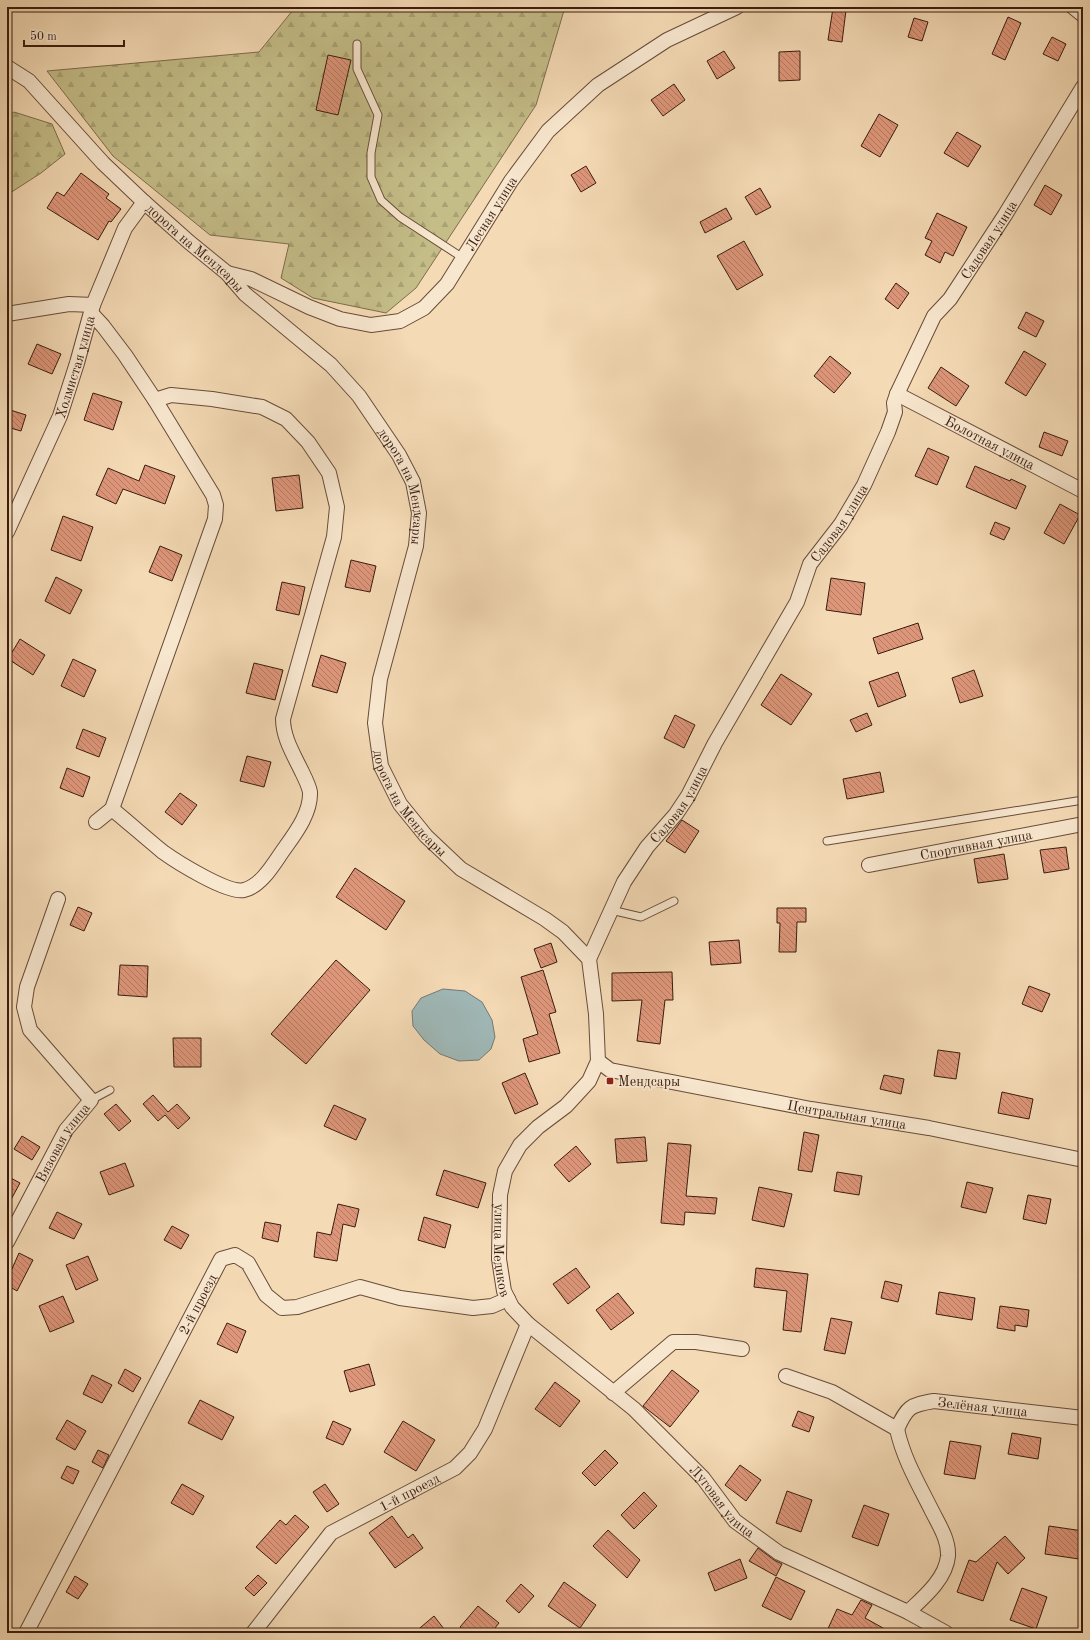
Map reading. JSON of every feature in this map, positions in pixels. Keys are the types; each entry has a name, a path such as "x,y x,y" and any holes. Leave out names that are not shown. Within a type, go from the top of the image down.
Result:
{"street":[{"name":"Лесная улица","path":"227,273 251,279 308,307 340,320 371,325 400,321 424,308 446,284 511,181 548,131 598,85 667,40 736,7"},
{"path":"1074,7 1083,15"},
{"name":"дорога на Мендсары","path":"7,67 29,81 103,163 144,202 227,273 245,294 332,365 359,396 399,455 413,482 419,513 416,546 380,679 375,723 381,766 400,804 426,836 461,869 545,919 563,932 589,959"},
{"name":"Садовая улица","path":"589,959 624,882 647,847 676,814 688,796 715,743 797,602 810,564 841,524 864,485 888,432 895,412 894,403 897,394 934,316 950,299 1005,215 1083,87"},
{"name":"Холмистая улица","path":"7,532 60,416 78,363 92,309 125,228 144,202"},
{"path":"7,314 69,304 92,309 154,400 213,495 216,505 215,519 112,809 96,822"},
{"path":"112,809 164,853 218,884 232,890 244,890 256,884 270,870 299,827 309,804 310,791 283,729 283,719 334,537 337,507 329,473 308,442 286,419 262,407 171,394 154,400"},
{"name":"Болотная улица","path":"897,394 1083,491"},
{"name":"Спортивная улица","path":"869,865 1083,824"},
{"name":"Вязовая улица","path":"7,1242 66,1130 90,1100 30,1030 24,1007 27,986 58,899"},
{"path":"589,959 596,1014 598,1061"},
{"name":"Центральная улица","path":"598,1061 610,1070 811,1109 928,1128 1083,1160"},
{"name":"улица Медиков","path":"528,1324 517,1314 504,1291 499,1258 500,1195 505,1170 520,1145 538,1127 566,1106 588,1081 598,1061"},
{"name":"2-й проезд","path":"26,1633 222,1259 235,1255 248,1263 266,1295 282,1308 297,1307 360,1287 400,1298 473,1308 492,1306 508,1299"},
{"name":"Луговая улица","path":"528,1324 634,1409 683,1457 702,1478 735,1521 780,1553 908,1612 946,1633"},
{"name":"1-й проезд","path":"254,1633 331,1533 455,1468 470,1453 485,1429 528,1324"},
{"path":"613,1393 673,1342 696,1342 742,1350"},
{"path":"786,1376 832,1392 897,1429 899,1442 946,1539 948,1556 940,1578 929,1593 908,1612"},
{"name":"Зелёная улица","path":"897,1429 904,1413 915,1404 934,1401 1083,1418"}],"lane":[{"path":"357,44 357,69 378,115 371,153 371,177 381,200 400,218 463,258"},
{"path":"828,841 1083,800"},
{"path":"610,910 641,917 674,901"},
{"path":"90,1100 110,1090"}],"green space":[{"path":"269,7 565,7 536,105 416,288 386,313 313,298 281,278 289,244 210,235 113,156 47,71 259,52 293,10"},
{"path":"14,112 52,124 65,154 41,173 7,195 7,117"}],"water":[{"path":"443,989 465,991 482,1002 492,1020 495,1037 491,1049 479,1060 459,1061 440,1054 424,1040 413,1026 412,1011 421,998"}],"building":[{"path":"833,8 846,10 842,42 828,40"},
{"path":"1008,17 1021,23 1005,60 992,54"},
{"path":"914,18 928,22 922,41 908,37"},
{"path":"1052,37 1066,44 1058,61 1043,54"},
{"path":"724,51 735,68 717,79 707,61"},
{"path":"800,51 800,80 779,81 779,52"},
{"path":"328,55 351,60 338,115 316,110"},
{"path":"674,84 685,100 663,116 651,100"},
{"path":"879,114 898,125 880,157 861,146"},
{"path":"957,132 981,146 968,167 944,153"},
{"path":"586,166 596,183 581,192 571,175"},
{"path":"81,173 109,194 106,198 121,209 111,222 109,221 98,240 47,208 57,192 64,196"},
{"path":"1045,185 1062,195 1051,215 1034,205"},
{"path":"760,188 771,207 756,215 745,197"},
{"path":"726,208 732,219 705,233 700,222"},
{"path":"937,213 967,227 953,256 945,252 940,263 925,255 932,241 925,238"},
{"path":"744,241 763,275 737,290 717,256"},
{"path":"896,283 909,293 898,309 885,299"},
{"path":"1026,312 1044,321 1036,337 1018,328"},
{"path":"37,344 61,354 52,374 28,364"},
{"path":"1024,351 1046,364 1026,396 1005,383"},
{"path":"830,356 851,373 834,393 814,376"},
{"path":"941,367 969,386 956,406 928,388"},
{"path":"93,393 122,402 113,430 84,420"},
{"path":"7,409 26,415 21,431 7,427"},
{"path":"1044,432 1068,441 1062,456 1039,447"},
{"path":"928,448 949,457 937,485 915,476"},
{"path":"145,465 175,476 165,504 123,489 116,504 96,495 108,468 139,481"},
{"path":"975,466 1026,486 1016,509 966,487"},
{"path":"299,475 303,508 276,511 272,478"},
{"path":"1060,504 1080,515 1064,544 1044,533"},
{"path":"63,516 93,527 81,561 51,550"},
{"path":"995,522 1010,528 1004,540 990,534"},
{"path":"160,546 182,555 172,581 149,572"},
{"path":"351,560 376,566 370,592 345,587"},
{"path":"56,577 82,590 70,614 45,601"},
{"path":"831,578 865,583 861,615 826,610"},
{"path":"282,582 305,587 299,615 276,610"},
{"path":"918,623 923,639 878,654 873,638"},
{"path":"20,639 45,655 33,675 8,659"},
{"path":"321,655 346,663 337,693 312,686"},
{"path":"73,659 96,670 84,697 61,686"},
{"path":"254,663 283,670 275,700 246,693"},
{"path":"974,670 983,696 960,703 952,678"},
{"path":"898,672 906,696 878,707 869,682"},
{"path":"781,674 812,694 791,725 761,705"},
{"path":"867,713 872,725 856,732 850,720"},
{"path":"675,715 695,725 684,748 664,738"},
{"path":"83,729 106,738 99,757 76,748"},
{"path":"247,756 271,762 264,787 240,781"},
{"path":"67,768 90,777 83,797 60,788"},
{"path":"880,772 884,792 847,799 843,779"},
{"path":"180,793 197,805 182,825 165,812"},
{"path":"682,820 699,831 685,853 666,841"},
{"path":"1066,847 1069,869 1044,873 1040,850"},
{"path":"1004,854 1008,879 978,883 974,859"},
{"path":"355,868 405,901 386,930 336,897"},
{"path":"78,907 92,913 84,931 70,925"},
{"path":"777,908 806,908 806,922 797,922 796,952 779,952 780,923 777,923"},
{"path":"739,940 741,963 711,965 709,942"},
{"path":"551,943 557,962 541,968 534,949"},
{"path":"336,960 370,990 306,1064 271,1034"},
{"path":"120,965 148,966 147,997 118,995"},
{"path":"543,970 556,1012 549,1014 560,1053 529,1062 523,1039 538,1034 521,977"},
{"path":"672,972 673,1000 665,1000 660,1044 637,1041 642,1000 612,1001 612,973"},
{"path":"1029,986 1050,994 1042,1012 1022,1004"},
{"path":"173,1038 201,1038 201,1067 174,1067"},
{"path":"938,1050 960,1053 956,1079 934,1076"},
{"path":"525,1073 538,1104 515,1114 502,1083"},
{"path":"884,1075 904,1079 901,1094 880,1089"},
{"path":"1002,1092 1033,1099 1029,1119 998,1113"},
{"path":"153,1095 168,1112 177,1104 190,1118 178,1129 165,1115 158,1121 143,1104"},
{"path":"116,1104 131,1121 119,1131 104,1114"},
{"path":"334,1105 366,1119 356,1140 324,1126"},
{"path":"804,1132 819,1135 812,1172 798,1170"},
{"path":"22,1136 40,1147 32,1160 14,1149"},
{"path":"645,1137 647,1161 617,1163 615,1139"},
{"path":"668,1143 691,1145 686,1196 717,1198 715,1214 685,1212 684,1225 661,1223"},
{"path":"576,1146 591,1164 569,1182 554,1165"},
{"path":"125,1163 134,1186 109,1195 100,1172"},
{"path":"444,1170 486,1183 478,1208 436,1195"},
{"path":"837,1172 862,1176 859,1195 834,1191"},
{"path":"7,1176 20,1183 7,1207"},
{"path":"967,1182 993,1188 986,1213 961,1207"},
{"path":"759,1187 792,1194 784,1227 752,1220"},
{"path":"1028,1195 1051,1199 1046,1224 1023,1219"},
{"path":"338,1204 359,1209 355,1227 343,1224 337,1261 314,1257 317,1232 331,1235"},
{"path":"57,1212 82,1224 74,1239 49,1228"},
{"path":"424,1217 451,1225 445,1248 418,1240"},
{"path":"265,1222 281,1225 278,1242 262,1238"},
{"path":"172,1226 189,1235 181,1249 164,1240"},
{"path":"19,1253 33,1260 17,1291 7,1285 7,1280"},
{"path":"88,1256 98,1280 76,1290 66,1265"},
{"path":"576,1268 590,1287 568,1304 553,1284"},
{"path":"756,1268 808,1274 801,1332 783,1330 787,1291 754,1287"},
{"path":"885,1281 902,1285 898,1302 881,1298"},
{"path":"939,1292 975,1298 972,1320 936,1314"},
{"path":"618,1293 634,1313 611,1330 596,1310"},
{"path":"63,1296 74,1322 50,1332 39,1306"},
{"path":"1000,1306 1029,1310 1027,1327 1015,1325 1015,1331 997,1328"},
{"path":"831,1318 852,1322 845,1354 824,1350"},
{"path":"227,1323 246,1331 237,1353 217,1344"},
{"path":"369,1364 375,1385 350,1392 344,1371"},
{"path":"125,1369 141,1378 133,1392 118,1383"},
{"path":"672,1370 699,1391 670,1427 643,1406"},
{"path":"92,1375 112,1385 102,1403 83,1394"},
{"path":"555,1382 580,1401 560,1427 535,1409"},
{"path":"200,1400 234,1417 222,1440 188,1423"},
{"path":"798,1411 814,1417 809,1432 792,1426"},
{"path":"67,1420 86,1431 75,1450 56,1439"},
{"path":"333,1421 351,1429 343,1445 326,1438"},
{"path":"403,1421 435,1440 416,1471 384,1452"},
{"path":"1012,1433 1041,1438 1038,1459 1008,1454"},
{"path":"950,1441 981,1446 975,1479 944,1474"},
{"path":"98,1450 109,1455 103,1468 92,1462"},
{"path":"605,1450 618,1463 595,1486 582,1473"},
{"path":"740,1465 761,1480 746,1501 725,1485"},
{"path":"67,1466 79,1471 73,1484 61,1478"},
{"path":"182,1484 204,1496 193,1515 171,1503"},
{"path":"325,1484 339,1504 327,1512 313,1492"},
{"path":"787,1491 812,1500 801,1532 776,1523"},
{"path":"644,1492 657,1506 634,1529 621,1515"},
{"path":"864,1505 889,1514 878,1546 852,1537"},
{"path":"295,1515 309,1527 276,1564 256,1547 280,1520 286,1525"},
{"path":"392,1516 408,1538 413,1534 423,1548 395,1568 369,1533"},
{"path":"1049,1526 1083,1531 1079,1559 1045,1554"},
{"path":"608,1530 640,1560 627,1578 593,1546"},
{"path":"1005,1536 1025,1558 1008,1574 997,1562 983,1601 957,1592 969,1560 976,1562"},
{"path":"758,1548 782,1564 776,1576 749,1561"},
{"path":"740,1559 747,1578 715,1591 708,1573"},
{"path":"258,1575 267,1583 254,1596 245,1588"},
{"path":"75,1576 88,1584 78,1599 66,1592"},
{"path":"776,1577 805,1591 791,1620 762,1606"},
{"path":"564,1582 596,1605 580,1628 548,1606"},
{"path":"521,1584 534,1596 519,1613 506,1601"},
{"path":"1022,1588 1047,1597 1036,1629 1010,1620"},
{"path":"861,1600 872,1605 865,1618 892,1633 826,1633 837,1609 852,1615"},
{"path":"478,1606 499,1623 491,1633 467,1633 460,1627"},
{"path":"434,1616 444,1629 439,1633 414,1633"}],"place":[{"name":"Мендсары","path":"610,1081"}]}
